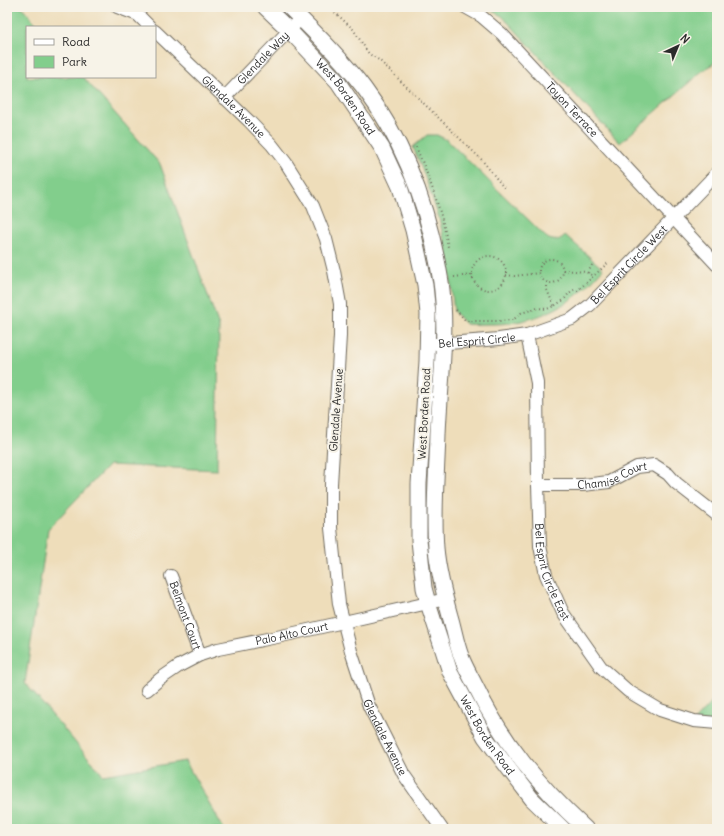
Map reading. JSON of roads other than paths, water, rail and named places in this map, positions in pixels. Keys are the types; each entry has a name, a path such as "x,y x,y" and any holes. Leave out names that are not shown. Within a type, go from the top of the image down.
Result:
{"main road":[{"name":"West Borden Road","path":"265,7 290,30 338,82 382,148 400,187 413,230 425,285 428,314 419,484 419,540 424,588 450,672 484,736 532,799 563,829"},
{"name":"West Borden Road","path":"289,7 334,53 366,90 403,154 417,186 436,258 442,297 444,344 439,418 435,527 437,551 446,599 461,657 484,704 498,728 523,763 545,790 586,829"}],"street":[{"path":"117,7 138,15 149,26"},
{"name":"Toyon Terrace","path":"465,7 481,16 502,34 717,265"},
{"name":"Glendale Way","path":"224,98 301,18"},
{"name":"Glendale Avenue","path":"156,32 272,145 286,163 313,206 326,239 340,304 340,336 331,484 331,528 339,604 351,652 369,706 404,775 442,829"},
{"name":"Bel Esprit Circle West","path":"527,335 572,319 590,305 717,173"},
{"name":"Bel Esprit Circle","path":"427,344 444,344 527,335"},
{"name":"Bel Esprit Circle East","path":"527,335 537,383 540,546 546,575 563,613 601,667 628,692 660,710 694,721 717,723"},
{"name":"Chamise Court","path":"538,485 583,485 609,482 637,467 654,465 668,474 676,483 717,515"},
{"name":"Belmont Court","path":"171,576 200,655"},
{"name":"Palo Alto Court","path":"146,690 179,666 200,655 218,649 446,599"}]}
